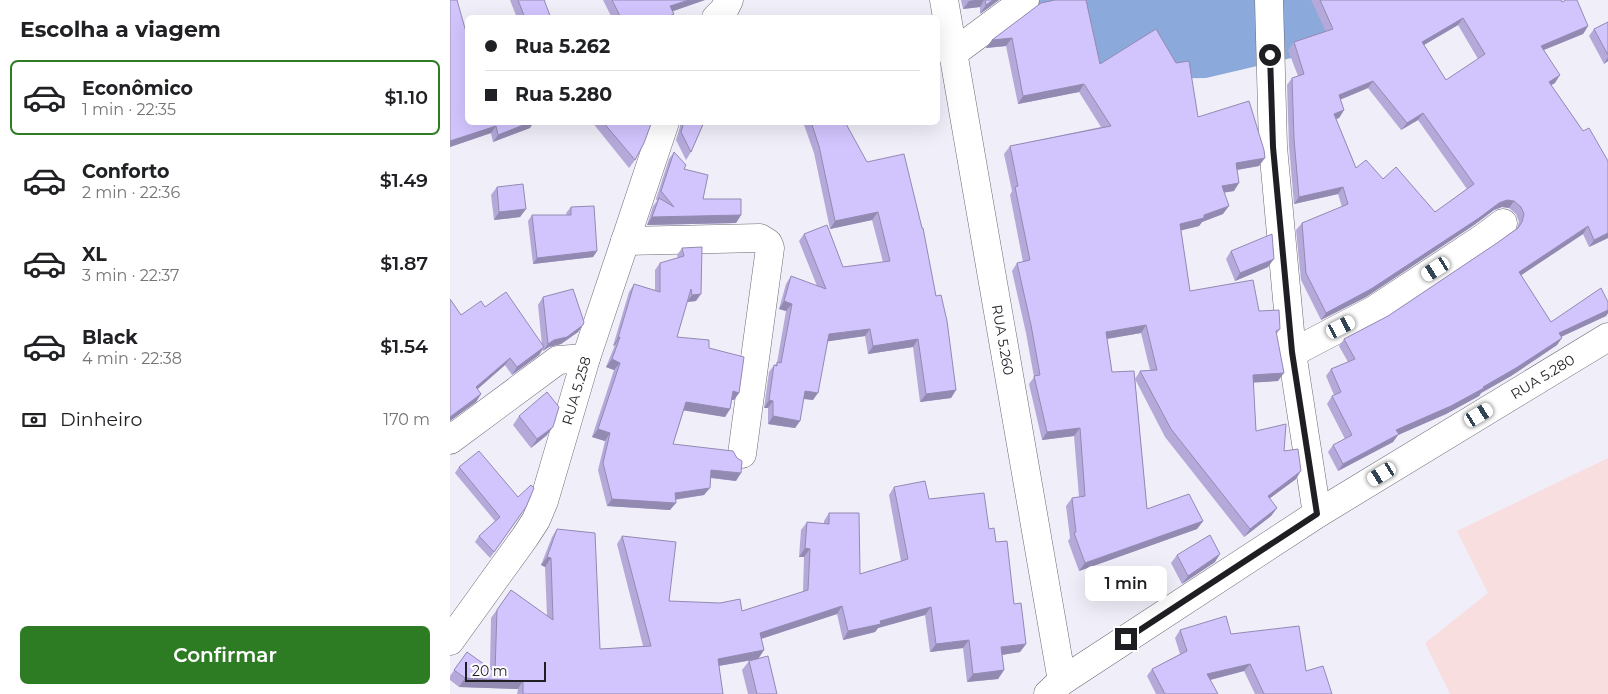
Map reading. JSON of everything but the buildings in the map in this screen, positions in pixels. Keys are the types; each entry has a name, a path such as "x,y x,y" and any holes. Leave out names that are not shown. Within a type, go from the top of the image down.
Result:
{"street":[{"path":"719,15 729,0"},
{"name":"RUA 5.260","path":"944,0 1055,687"},
{"path":"952,54 1025,0"},
{"path":"1269,0 1273,147 1292,352 1317,514"},
{"name":"RUA 5.258","path":"450,641 525,537 536,520 544,501 586,358 664,125"},
{"path":"1292,352 1374,310 1504,223"},
{"path":"625,241 760,238 768,242 770,248 742,454"},
{"name":"RUA 5.280","path":"1055,687 1317,514 1608,337"},
{"path":"450,440 558,360 586,358"}],"shaded area":[{"path":"1608,458 1608,694 1450,694 1425,643 1488,593 1457,531"}],"water":[{"path":"1037,0 1408,0 1304,55 1206,78 1075,80 1048,40"}],"route":[{"path":"1126,639 1317,514 1292,352 1273,147 1270,55"}]}
